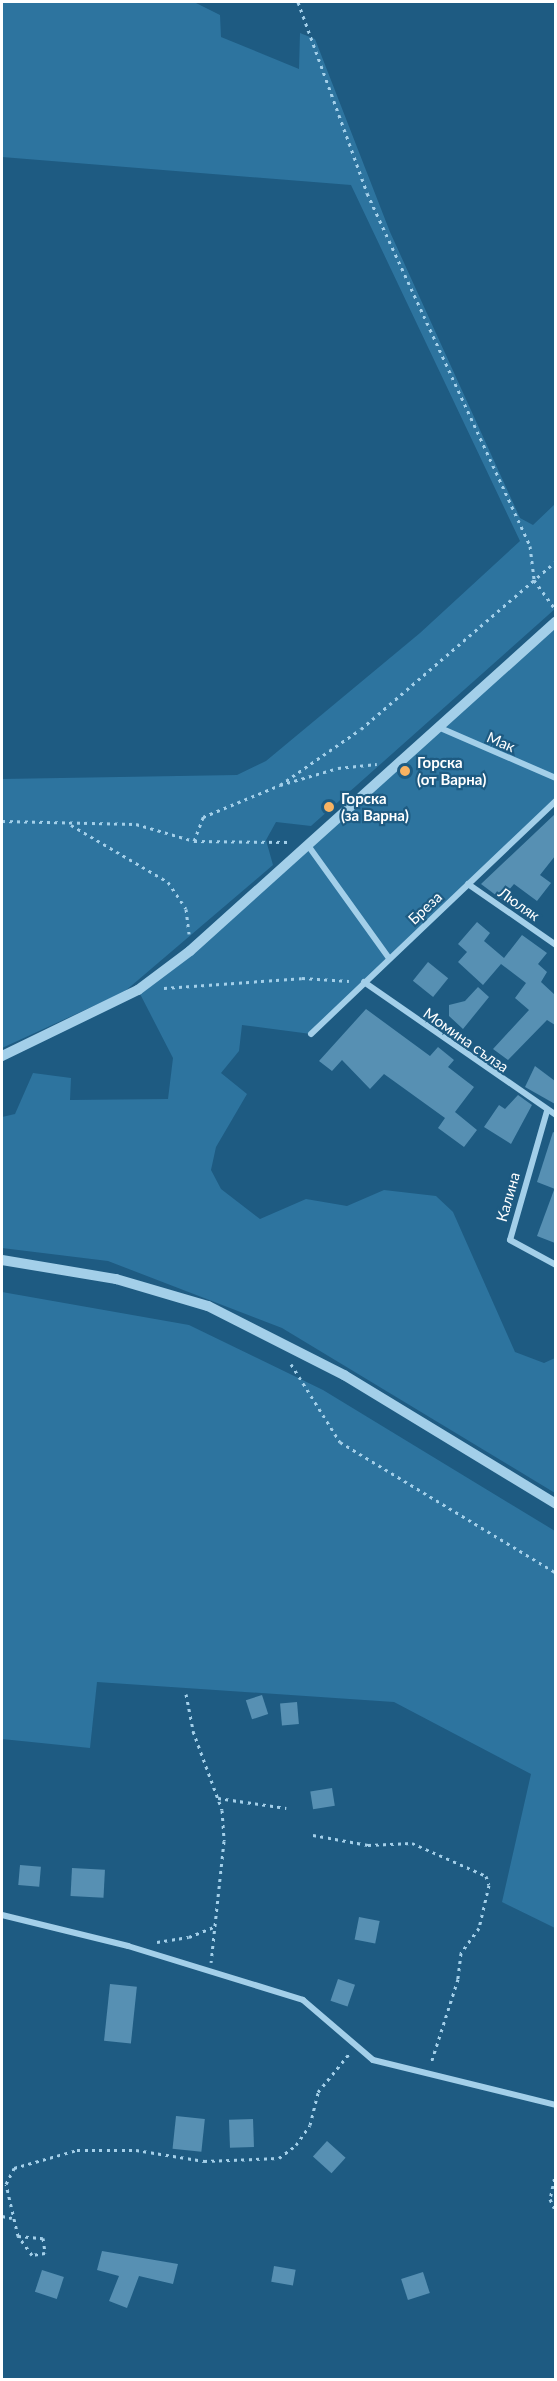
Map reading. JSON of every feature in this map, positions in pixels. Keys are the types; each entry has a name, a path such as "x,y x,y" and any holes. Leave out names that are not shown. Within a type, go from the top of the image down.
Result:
{"street":[{"path":"2,1056 138,990 190,951 306,844 555,622"},
{"name":"Мак","path":"438,727 555,778"},
{"name":"Бреза","path":"311,1034 555,801"},
{"path":"306,844 389,958"},
{"name":"Люляк","path":"468,884 555,945"},
{"name":"Момина сълза","path":"364,982 555,1115"},
{"name":"Калина","path":"548,1112 510,1240 555,1265"},
{"path":"2,1260 159,1289 273,1334 555,1504"},
{"path":"2,1915 128,1946 206,1974 303,2000 324,2014 356,2049 373,2061 555,2105"}],"path":[{"path":"298,2 367,193 530,546 534,580 555,610"},
{"path":"280,785 361,729 555,561"},
{"path":"194,841 203,817 280,785 338,768 397,762"},
{"path":"2,821 136,824 194,841 306,844"},
{"path":"69,824 168,882 186,909 190,951"},
{"path":"138,990 302,978 364,982"},
{"path":"273,1334 340,1442 555,1573"},
{"path":"186,1695 193,1731 218,1798 224,1841 217,1925 206,1974"},
{"path":"218,1798 286,1808"},
{"path":"313,1835 368,1845 412,1843 486,1876 489,1885 479,1928 460,1953 458,1979 438,2030 429,2073"},
{"path":"128,1946 189,1937 217,1925"},
{"path":"18,2236 40,2237 46,2250 32,2255 18,2236 6,2184 14,2168 59,2154 136,2150 204,2161 289,2154 310,2125 318,2091 337,2062 356,2049"},
{"path":"555,2171 550,2199 555,2212"},
{"path":"2,2216 12,2218"}],"shaded area":[{"path":"2,2 194,2 220,15 221,37 299,69 300,33 315,39 390,232 520,518 533,525 555,504 556,608 311,826 276,822 266,840 273,865 124,992 2,1048 2,779 237,775 266,761 420,633 520,541 351,185 2,157"},
{"path":"555,622 555,801 311,1034 242,1025 239,1051 221,1073 247,1094 216,1147 211,1170 221,1189 260,1219 306,1199 347,1206 384,1190 436,1196 453,1212 515,1352 544,1363 555,1358 555,1493 282,1328 108,1261 2,1248 2,1117 15,1114 33,1073 71,1078 70,1100 168,1099 173,1058 138,990"},
{"path":"2,1292 189,1325 323,1390 555,1531 555,1928 502,1902 531,1774 394,1702 97,1682 90,1748 2,1739"}],"building":[{"path":"555,814 555,856 540,875 551,883 537,901 514,884 501,899 481,884"},
{"path":"477,922 490,933 484,941 504,958 522,935 547,953 538,964 547,972 541,982 555,995 555,1025 547,1020 508,1060 493,1049 529,1010 515,998 526,983 501,964 483,985 458,962 467,952 458,944"},
{"path":"428,962 448,978 433,997 413,981"},
{"path":"478,987 489,997 463,1029 449,1016 449,1005 465,1001"},
{"path":"366,1009 430,1056 438,1047 454,1060 448,1067 474,1087 455,1112 477,1130 464,1147 438,1128 445,1118 384,1074 370,1089 342,1060 332,1071 319,1061"},
{"path":"535,1066 555,1081 555,1104 525,1087"},
{"path":"518,1095 532,1105 511,1144 484,1127 499,1105 505,1109"},
{"path":"553,1132 555,1133 555,1189 537,1182"},
{"path":"555,1190 555,1243 537,1236"},
{"path":"262,1695 268,1714 252,1719 246,1700"},
{"path":"297,1702 299,1724 282,1725 280,1703"},
{"path":"332,1788 335,1806 313,1809 310,1791"},
{"path":"20,1865 41,1867 39,1887 18,1885"},
{"path":"72,1868 105,1870 103,1898 71,1896"},
{"path":"359,1917 380,1921 375,1944 355,1940"},
{"path":"338,1979 355,1985 348,2007 331,2001"},
{"path":"110,1984 137,1987 131,2044 104,2041"},
{"path":"176,2116 205,2119 201,2152 173,2149"},
{"path":"253,2119 254,2147 230,2148 229,2120"},
{"path":"327,2141 346,2158 332,2173 313,2157"},
{"path":"102,2251 178,2264 173,2284 139,2276 127,2308 109,2301 119,2276 97,2270"},
{"path":"274,2266 296,2270 293,2286 271,2282"},
{"path":"42,2270 64,2277 57,2299 35,2292"},
{"path":"423,2272 430,2293 408,2300 401,2279"}],"place":[{"name":"Горска (от Варна)","path":"405,771"},
{"name":"Горска (за Варна)","path":"329,807"}]}
